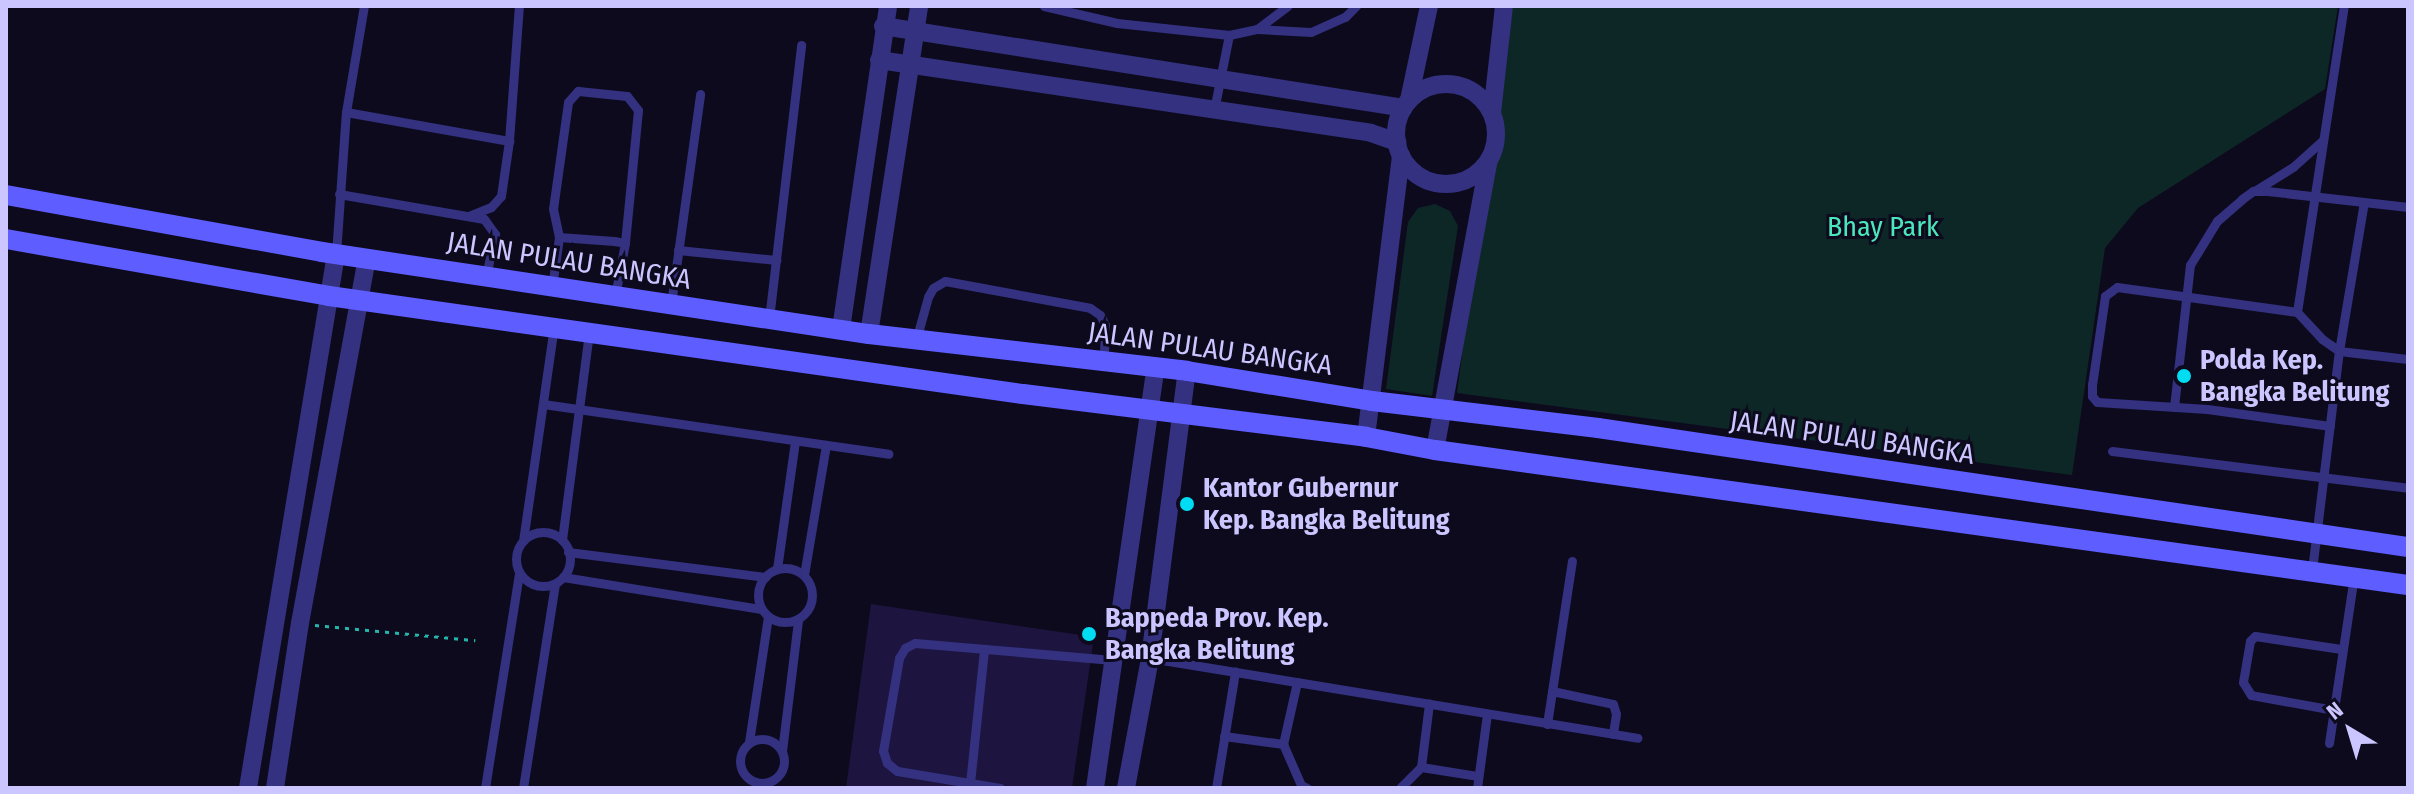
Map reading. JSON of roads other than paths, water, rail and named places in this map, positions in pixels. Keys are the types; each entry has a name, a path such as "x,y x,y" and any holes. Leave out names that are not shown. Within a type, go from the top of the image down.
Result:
{"main road":[{"name":"JALAN PULAU BANGKA","path":"6,195 336,254 869,334 1187,371 1372,401 1443,408 2408,547"},
{"path":"6,239 329,296 1366,437 1435,450 2408,585"}],"street":[{"path":"841,329 888,6"},
{"path":"869,334 919,6"},
{"path":"1366,437 1399,149 1397,126 1406,104 1429,6"},
{"path":"1492,113 1504,6"},
{"path":"883,26 1220,79 1406,104 1425,88 1454,84 1481,97 1492,113 1497,132 1489,160 1435,450"},
{"path":"879,60 1371,133 1399,149 1420,177 1448,184 1467,180 1489,160"},
{"path":"248,788 336,254"},
{"path":"275,788 300,623 367,258"},
{"path":"1095,788 1156,367"},
{"path":"1126,788 1150,658 1187,371"}],"lane":[{"path":"336,254 346,112 364,6"},
{"path":"471,215 491,207 501,196 509,141 519,6"},
{"path":"1044,6 1117,23 1229,35 1257,29 1311,32 1345,17 1356,6"},
{"path":"1257,29 1287,6"},
{"path":"2297,312 2344,6"},
{"path":"1214,110 1229,35"},
{"path":"769,319 801,45"},
{"path":"552,287 559,237 553,209 568,102 578,91 627,96 638,110 625,243 615,296"},
{"path":"671,304 700,94"},
{"path":"346,112 509,141"},
{"path":"2174,407 2190,265 2200,244 2217,221 2253,191 2293,167 2323,140"},
{"path":"2253,191 2408,207"},
{"path":"339,194 484,219 495,234 486,276"},
{"path":"2312,570 2314,534 2339,351 2364,202"},
{"path":"559,237 625,243"},
{"path":"678,250 776,260"},
{"path":"916,340 928,297 933,288 945,281 1090,308 1100,315 1105,325 1104,361"},
{"path":"2330,426 2174,407 2105,404 2092,396 2092,385 2102,304 2109,291 2117,287 2297,312 2322,339 2339,351 2408,359"},
{"path":"485,788 519,573 517,552 523,541 554,327"},
{"path":"523,788 559,581 569,568 568,552 562,540 589,332"},
{"path":"543,404 888,454"},
{"path":"777,569 795,441"},
{"path":"804,575 826,445"},
{"path":"2112,451 2408,488"},
{"path":"523,541 542,532 562,540"},
{"path":"568,552 765,577"},
{"path":"1547,724 1572,561"},
{"path":"519,573 535,586 559,581 764,613 788,623 798,620 812,604 810,583 804,575 795,569 777,569 765,577 759,588 764,613 749,742 740,755 740,788"},
{"path":"2329,743 2354,576"},
{"path":"742,772 755,783 771,785 783,769 782,751 798,620"},
{"path":"2334,710 2251,695 2243,682 2250,641 2255,636 2341,649"},
{"path":"1000,788 897,771 887,763 883,751 899,658 905,648 915,643 1115,660"},
{"path":"970,783 984,649"},
{"path":"1150,658 1637,738"},
{"path":"1216,788 1235,672"},
{"path":"1297,682 1283,744 1301,785 1307,788"},
{"path":"1552,691 1613,704 1616,714 1613,734"},
{"path":"1400,788 1421,767 1429,704"},
{"path":"1477,788 1487,714"},
{"path":"1224,736 1283,744"},
{"path":"749,742 770,740 782,751"},
{"path":"1421,767 1478,776"}],"place":[{"name":"Polda Kep. Bangka Belitung","path":"2184,376"},
{"name":"Kantor Gubernur Kep. Bangka Belitung","path":"1187,504"},
{"name":"Bappeda Prov. Kep. Bangka Belitung","path":"1089,634"}],"park label":[{"name":"Bhay Park","path":"1883,227"}]}
